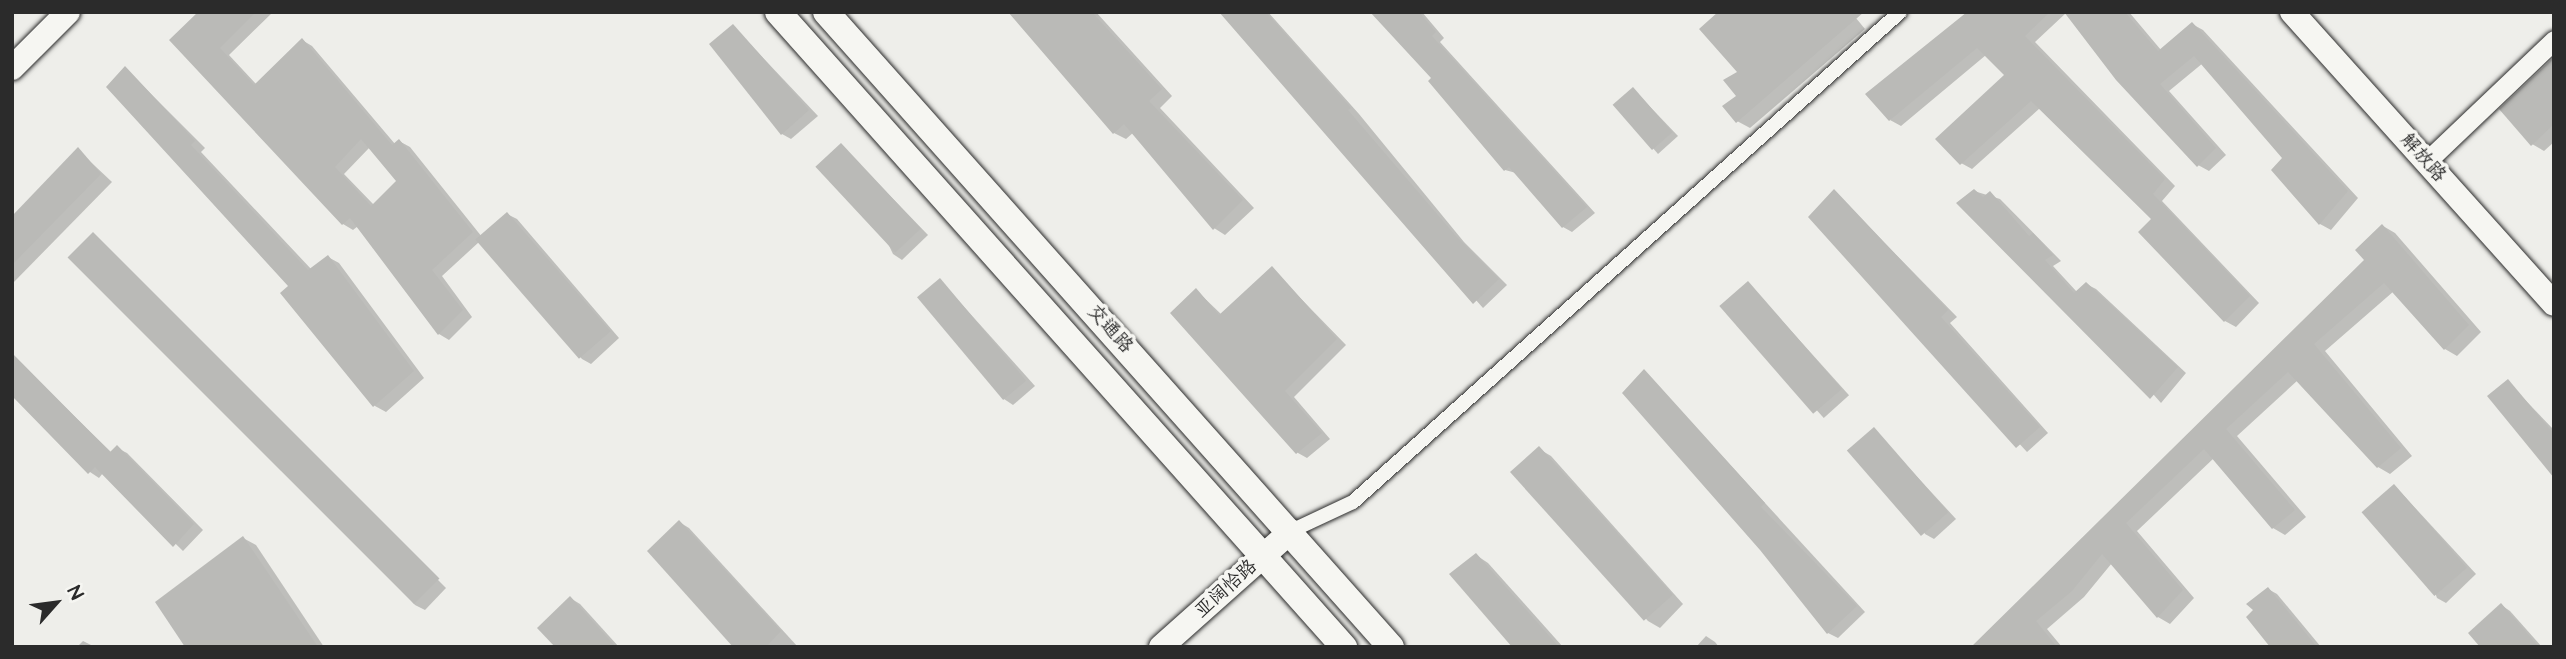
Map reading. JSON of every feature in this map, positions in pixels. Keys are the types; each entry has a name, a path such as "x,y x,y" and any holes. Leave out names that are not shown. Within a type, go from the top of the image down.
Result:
{"main road":[{"path":"778,12 1344,647"},
{"name":"交通路","path":"826,12 1291,531 1391,647"}],"street":[{"path":"12,68 68,12"},
{"path":"1291,531 1353,502 1900,12"},
{"name":"解放路","path":"2292,12 2554,304"},
{"path":"2426,162 2554,40"},
{"name":"亚阔恰路","path":"1161,647 1291,531"}],"building":[{"path":"198,12 256,12 220,48 254,85 302,38 392,145 399,139 473,232 432,270 463,310 438,335 350,218 342,225 169,40","holes":["361,139 396,181 371,206 335,167"]},
{"path":"1008,12 1092,12 1162,89 1149,101 1243,200 1213,230 1124,124 1113,134"},
{"path":"1219,12 1266,12 1351,108 1348,110 1455,235 1499,279 1473,304"},
{"path":"1370,12 1419,12 1436,32 1432,36 1587,207 1562,228 1509,167 1504,171 1428,81 1431,78"},
{"path":"1718,12 1864,12 1736,123 1722,106 1736,96 1723,80 1737,72 1699,29"},
{"path":"1967,12 2050,12 2025,36 2165,179 2153,194 2250,296 2224,322 2138,232 2151,219 2031,101 1960,165 1935,139 2004,75 1977,48 1889,121 1865,94"},
{"path":"2064,12 2125,12 2158,51 2192,22 2348,191 2319,225 2271,170 2282,158 2194,56 2160,84 2216,148 2197,167 2116,80"},
{"path":"733,24 809,110 781,135 709,44"},
{"path":"2554,57 2554,124 2531,146 2499,109"},
{"path":"125,66 195,141 191,145 308,270 328,255 414,371 373,407 280,293 288,286 106,87"},
{"path":"1633,87 1672,132 1652,150 1613,105"},
{"path":"841,143 921,229 895,252 815,167"},
{"path":"78,147 101,174 12,265 12,216"},
{"path":"1834,189 1948,310 1941,317 2040,427 2016,448 1808,217"},
{"path":"1974,189 1983,197 1990,191 2029,236 2033,233 2053,255 2045,260 2074,293 2086,282 2178,367 2150,399 1956,203"},
{"path":"507,212 611,331 579,359 475,240"},
{"path":"2382,224 2469,325 2444,350 2384,283 2314,344 2401,448 2377,468 2288,372 2226,429 2295,510 2272,529 2204,449 2126,523 2183,590 2157,618 2102,554 2072,591 2036,621 2057,647 1971,647 2364,260 2355,250"},
{"path":"93,232 439,578 414,604 68,257"},
{"path":"1272,266 1337,339 1285,391 1322,433 1296,454 1170,313 1196,288 1219,315"},
{"path":"940,278 1026,381 1003,400 917,297"},
{"path":"1748,281 1842,389 1813,414 1719,306"},
{"path":"12,353 110,452 117,445 194,524 173,547 95,467 88,474 12,396"},
{"path":"1644,369 1765,503 1761,507 1857,606 1827,634 1760,550 1622,393"},
{"path":"2508,379 2554,434 2554,478 2487,396"},
{"path":"1874,427 1948,512 1921,536 1847,451"},
{"path":"1539,446 1673,595 1644,621 1510,472"},
{"path":"2394,484 2467,568 2434,596 2362,512"},
{"path":"679,520 781,631 766,647 733,647 647,551"},
{"path":"243,536 318,647 185,647 155,602"},
{"path":"1476,553 1559,647 1512,647 1449,574"},
{"path":"2268,587 2317,647 2270,647 2246,617 2253,610 2246,604"},
{"path":"570,596 616,647 555,647 537,628"},
{"path":"2501,603 2539,647 2480,647 2468,633"}]}
